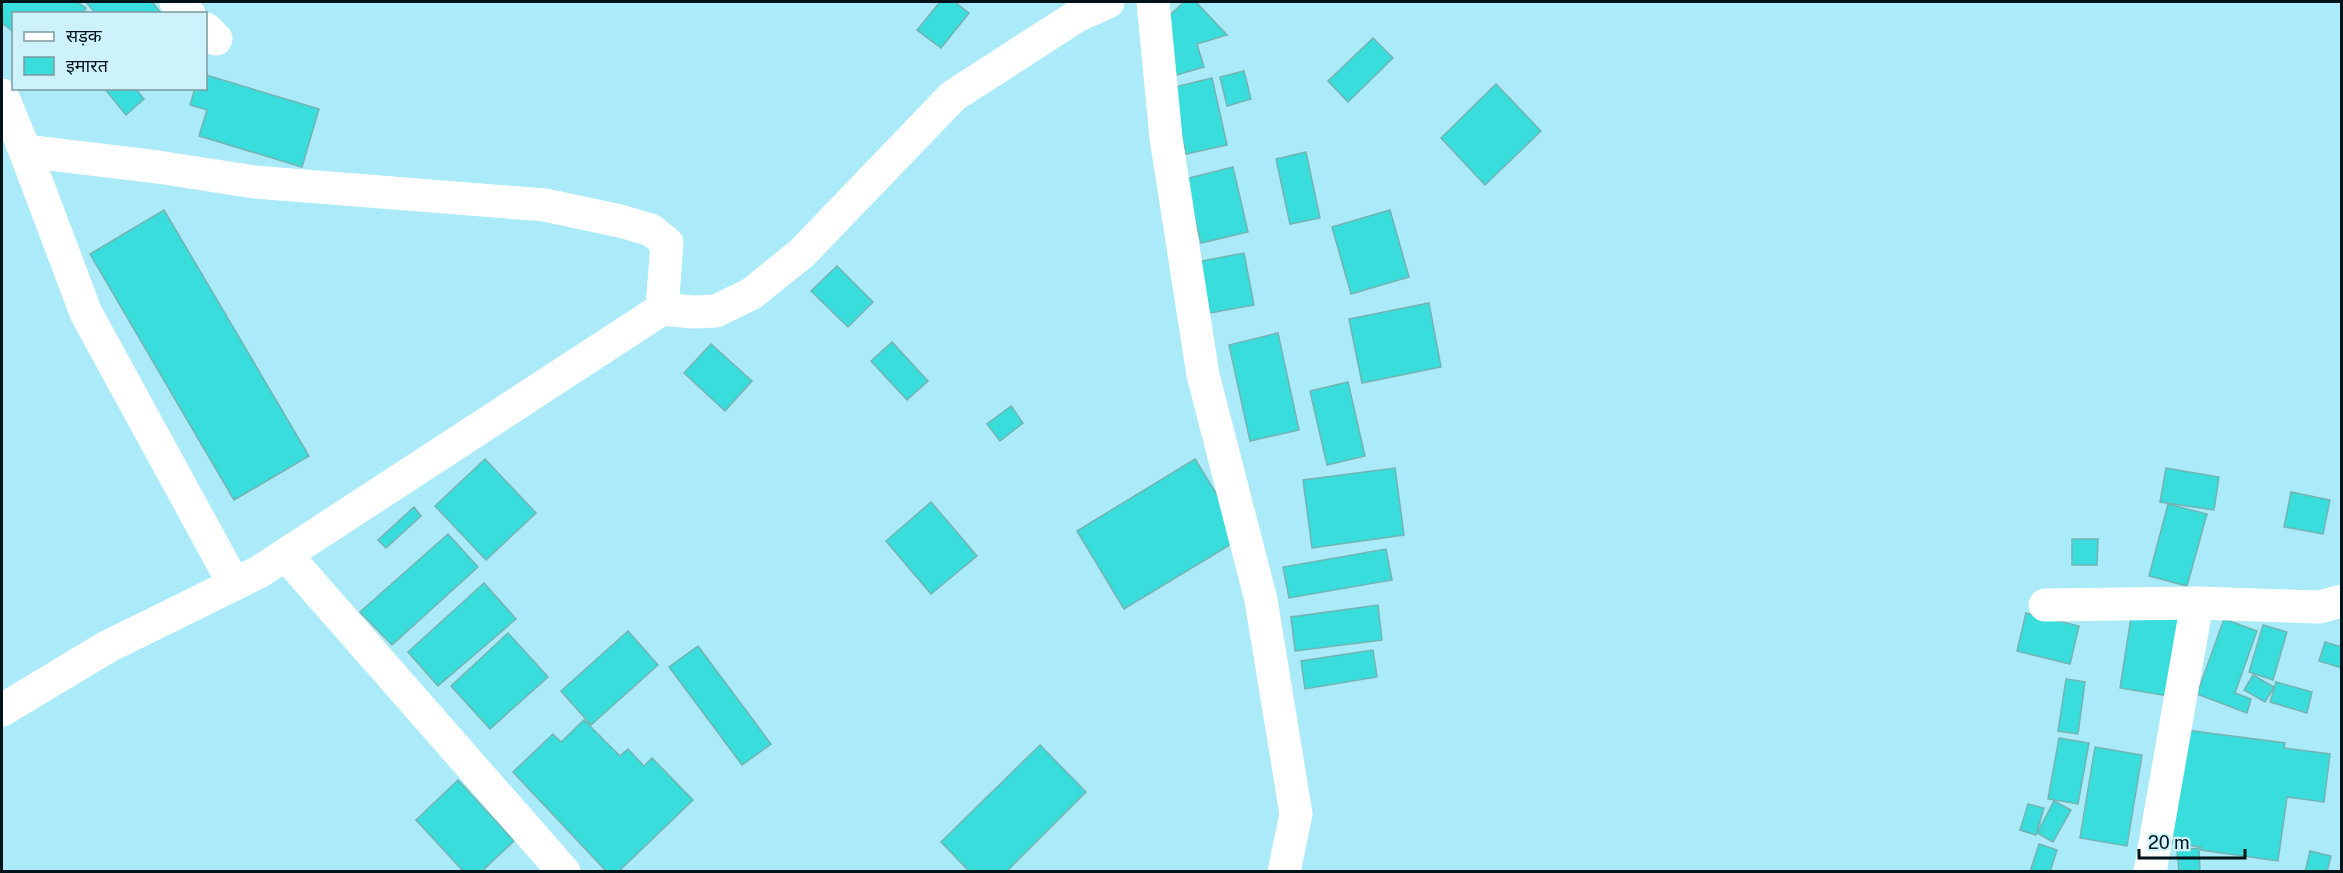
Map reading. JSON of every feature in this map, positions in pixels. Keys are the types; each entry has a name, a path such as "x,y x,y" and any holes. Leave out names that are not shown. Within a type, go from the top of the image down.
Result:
{"street":[{"path":"2,710 107,647 259,572 662,309 693,312 716,311 751,294 802,254 953,96 1077,16 1108,2"},
{"path":"1153,2 1166,138 1203,375 1261,600 1296,814 1284,872"},
{"path":"2,95 86,314 234,584"},
{"path":"25,151 158,167 254,182 545,205 620,221 651,230 666,243 662,309"},
{"path":"286,555 564,872"},
{"path":"2044,605 2197,603 2319,607 2342,600"},
{"path":"2150,872 2197,603"}],"building":[{"path":"2,2 77,2 86,8 83,12 12,12 12,30 2,23"},
{"path":"86,2 152,2 160,12 94,12"},
{"path":"940,2 955,2 969,13 941,48 917,30"},
{"path":"1184,2 1196,2 1227,35 1197,44 1204,67 1163,79 1168,17"},
{"path":"1373,38 1393,58 1348,102 1328,81"},
{"path":"1244,71 1251,99 1227,106 1220,77"},
{"path":"207,75 319,109 302,167 199,136 207,110 190,105 194,90 207,90"},
{"path":"1212,78 1227,145 1186,154 1171,88"},
{"path":"1496,84 1541,131 1485,185 1441,138"},
{"path":"106,90 137,90 144,99 126,115"},
{"path":"1306,152 1320,218 1290,224 1276,159"},
{"path":"1233,167 1248,232 1201,243 1185,179"},
{"path":"164,210 309,456 234,500 90,254"},
{"path":"1390,210 1409,277 1351,294 1332,227"},
{"path":"1244,253 1254,305 1205,314 1196,262"},
{"path":"837,266 873,302 848,327 811,291"},
{"path":"1429,303 1441,367 1362,383 1349,319"},
{"path":"1278,333 1299,430 1250,441 1229,345"},
{"path":"892,342 928,381 907,400 871,361"},
{"path":"711,344 752,381 725,411 684,373"},
{"path":"1348,382 1365,456 1327,465 1310,391"},
{"path":"1011,406 1023,423 1000,441 987,424"},
{"path":"485,459 536,513 486,560 435,506"},
{"path":"1195,459 1243,537 1124,609 1077,531"},
{"path":"1395,468 1404,535 1312,548 1303,480"},
{"path":"2166,468 2219,477 2214,510 2160,502"},
{"path":"2291,492 2330,500 2323,534 2284,527"},
{"path":"931,502 977,556 931,594 886,541"},
{"path":"2168,504 2207,514 2187,586 2149,576"},
{"path":"414,507 421,516 386,548 378,540"},
{"path":"448,534 478,567 392,645 360,612"},
{"path":"2072,539 2098,539 2097,565 2072,565"},
{"path":"1386,549 1392,580 1289,598 1283,567"},
{"path":"484,583 516,619 438,686 408,652"},
{"path":"1378,605 1382,640 1295,651 1291,617"},
{"path":"2132,611 2180,619 2168,696 2120,688"},
{"path":"2026,613 2079,626 2070,664 2017,651"},
{"path":"2224,619 2257,631 2235,693 2251,699 2247,713 2197,694"},
{"path":"2263,625 2287,632 2273,680 2249,672"},
{"path":"628,631 658,665 591,725 561,691"},
{"path":"508,633 548,677 490,729 451,686"},
{"path":"2325,642 2342,647 2342,668 2319,661"},
{"path":"698,646 771,744 742,765 669,667"},
{"path":"1373,650 1377,677 1305,689 1301,661"},
{"path":"2253,675 2274,687 2265,702 2244,690"},
{"path":"2066,679 2085,682 2078,734 2058,731"},
{"path":"2276,682 2312,692 2307,713 2270,702"},
{"path":"584,720 620,756 628,749 644,766 652,758 693,800 618,872 607,872 513,772 553,734 561,742"},
{"path":"2186,730 2285,743 2284,748 2330,754 2324,802 2287,797 2278,861 2201,850 2201,847 2171,843"},
{"path":"2059,738 2089,743 2078,804 2048,799"},
{"path":"1040,745 1086,792 1006,872 970,872 941,842"},
{"path":"2095,747 2142,755 2127,846 2080,838"},
{"path":"458,780 514,841 481,872 464,872 416,820"},
{"path":"2054,801 2071,810 2053,842 2037,833"},
{"path":"2028,804 2044,808 2036,835 2020,830"},
{"path":"2039,844 2057,850 2050,872 2030,872"},
{"path":"2199,848 2200,872 2179,872 2177,850"},
{"path":"2310,851 2331,856 2327,872 2305,872"}]}
